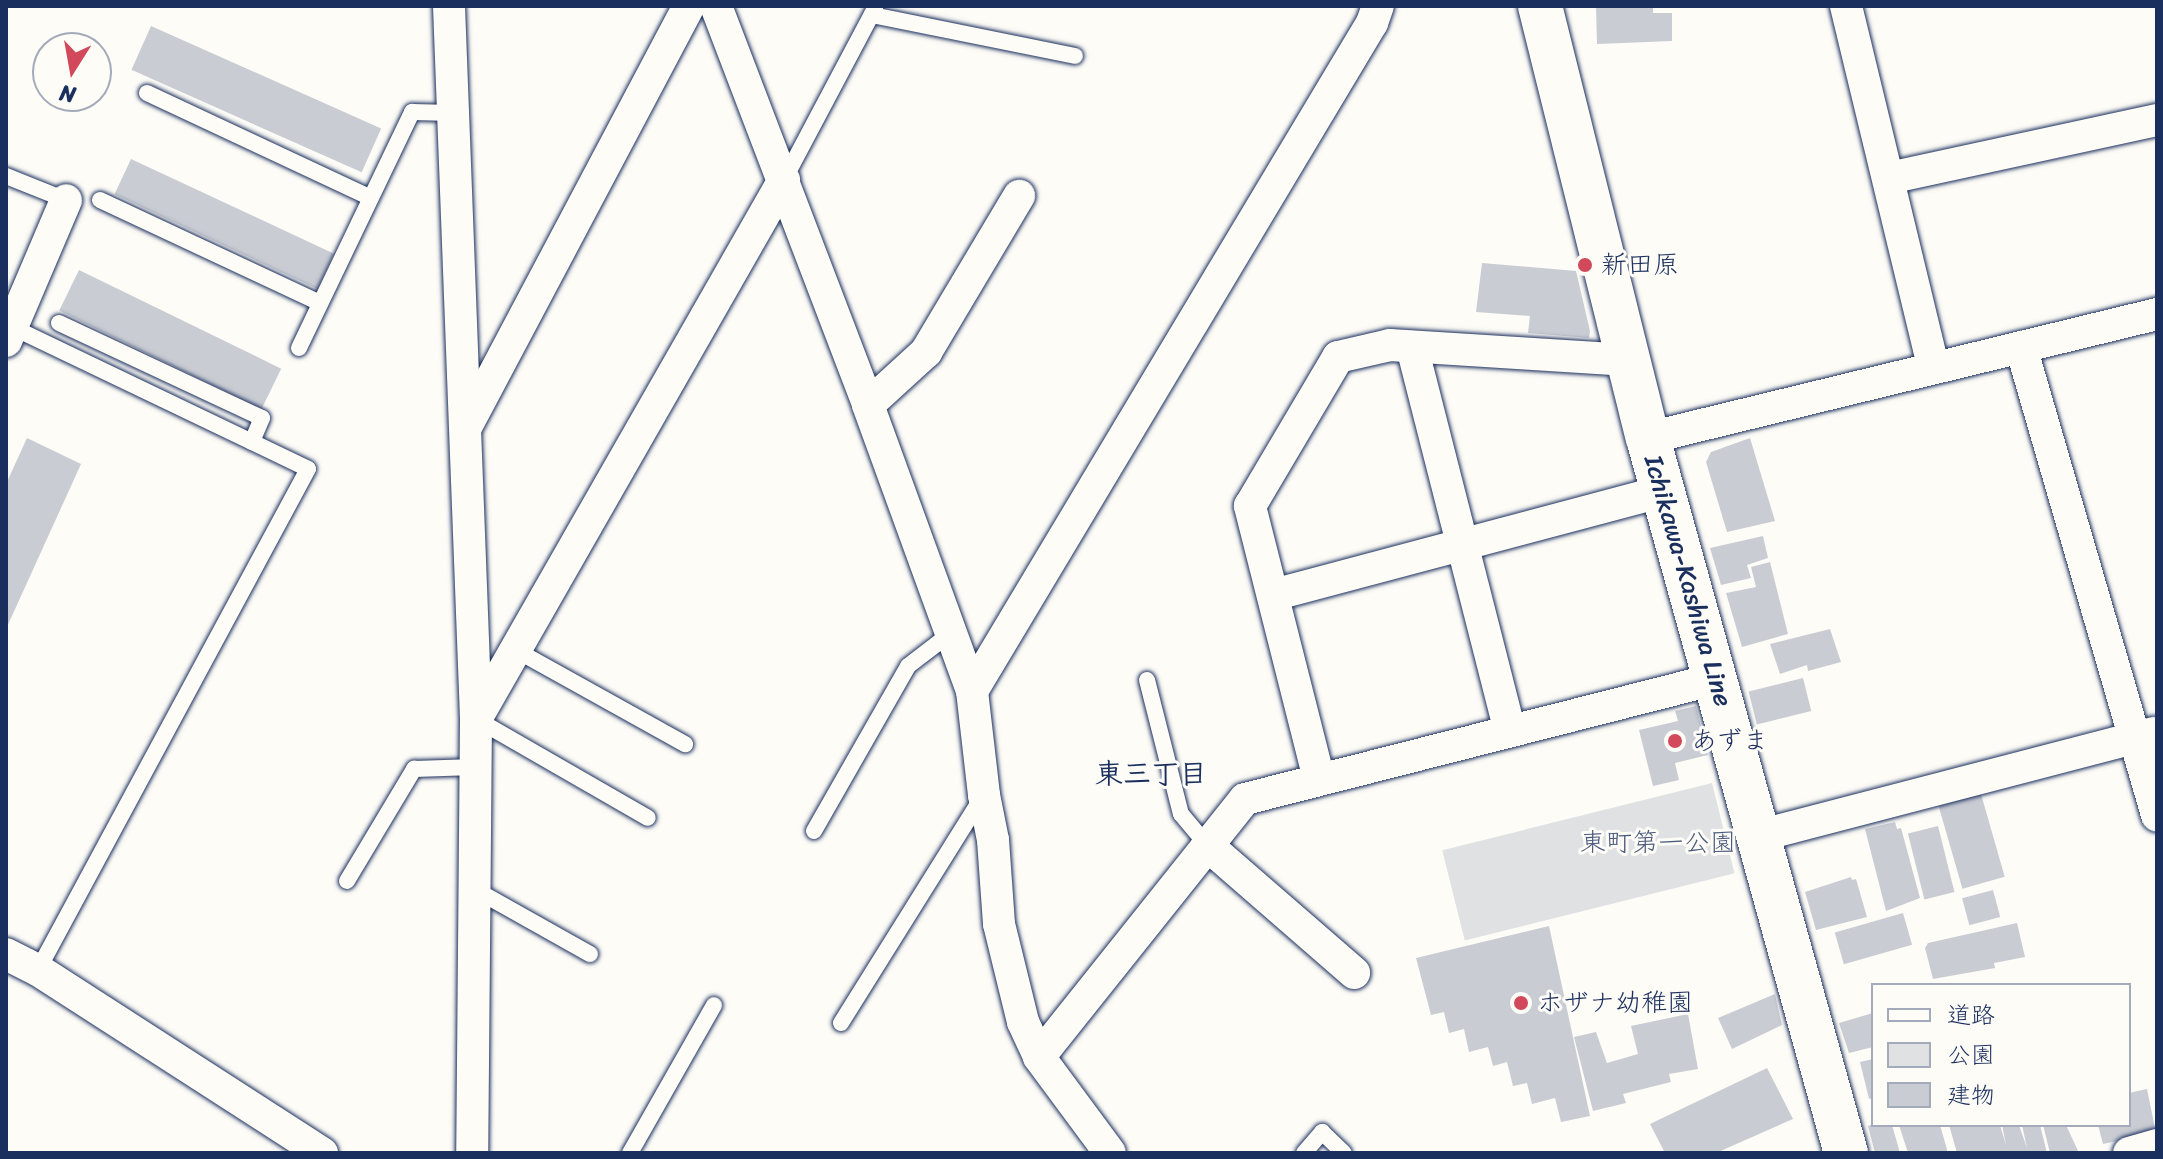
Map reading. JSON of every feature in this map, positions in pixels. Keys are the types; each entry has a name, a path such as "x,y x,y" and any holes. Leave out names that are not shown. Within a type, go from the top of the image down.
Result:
{"main road":[{"name":"Ichikawa-Kashiwa Line","path":"1540,6 1648,438 1846,1153"}],"street":[{"path":"449,6 476,719 472,1153"},
{"path":"465,430 689,6"},
{"path":"716,6 784,180 972,691 984,795 993,840 999,924 1023,1022 1039,1057 1110,1153"},
{"path":"972,691 1355,50 1378,6"},
{"path":"1846,6 1933,366"},
{"path":"1889,178 2157,120"},
{"path":"476,719 784,180"},
{"path":"868,405 926,352 1019,196"},
{"path":"10,322 66,200"},
{"path":"1648,438 1933,366 2157,314"},
{"path":"1319,779 1250,506 1338,357 1390,345 1629,360"},
{"path":"1412,347 1510,731"},
{"path":"2021,347 2146,734 2157,816"},
{"path":"1273,595 1663,491"},
{"path":"1039,1057 1245,799 1716,679"},
{"path":"1758,836 2146,734"},
{"path":"1207,845 1354,973"},
{"path":"6,954 38,970 322,1153"},
{"path":"2129,1153 2157,1145"}],"lane":[{"path":"784,180 874,10 1075,56"},
{"path":"147,93 371,198"},
{"path":"299,348 412,112 453,113"},
{"path":"6,176 66,200"},
{"path":"100,200 320,303"},
{"path":"10,322 308,469 38,970"},
{"path":"59,323 262,418 252,442"},
{"path":"814,831 908,666 951,633"},
{"path":"514,649 685,744"},
{"path":"1147,680 1181,814 1207,845"},
{"path":"476,719 648,818"},
{"path":"347,881 414,769 475,767"},
{"path":"841,1023 984,795"},
{"path":"474,889 590,954"},
{"path":"630,1153 714,1005"},
{"path":"1304,1153 1322,1132 1344,1153"}],"green space":[{"name":"東町第一公園","path":"1712,783 1734,873 1465,940 1442,850"}],"building":[{"path":"1596,6 1653,6 1653,13 1672,13 1672,41 1597,44"},
{"path":"151,26 381,128 362,172 131,70"},
{"path":"131,159 334,254 318,289 115,194"},
{"path":"1482,263 1576,271 1589,338 1528,333 1530,316 1476,312"},
{"path":"79,270 281,369 262,409 59,310"},
{"path":"27,438 81,464 6,629 6,484"},
{"path":"1750,438 1775,521 1727,532 1706,462 1711,452"},
{"path":"1763,536 1768,558 1747,565 1751,578 1721,585 1710,548"},
{"path":"1770,562 1788,634 1742,647 1726,593 1756,587 1751,567"},
{"path":"1830,629 1841,662 1808,671 1807,665 1780,674 1770,644"},
{"path":"1803,678 1811,711 1757,725 1749,692"},
{"path":"1696,706 1708,755 1675,763 1679,780 1653,786 1639,730 1678,721 1675,711"},
{"path":"1981,794 2005,877 1962,889 1939,806"},
{"path":"1895,822 1897,829 1901,828 1920,898 1886,911 1865,829"},
{"path":"1938,826 1954,892 1924,899 1908,833"},
{"path":"1851,877 1852,880 1856,879 1867,917 1816,930 1805,892"},
{"path":"1993,890 2000,917 1969,925 1962,898"},
{"path":"1903,913 1912,945 1844,964 1835,933"},
{"path":"2017,923 2025,957 1994,963 1995,968 1933,979 1925,948 1928,943"},
{"path":"1549,926 1590,1116 1561,1122 1555,1098 1532,1104 1527,1083 1513,1086 1507,1062 1493,1066 1488,1047 1469,1052 1464,1029 1449,1033 1444,1012 1431,1015 1416,958"},
{"path":"1775,994 1782,1025 1732,1049 1718,1018"},
{"path":"1688,1014 1698,1069 1669,1074 1671,1082 1623,1094 1626,1103 1593,1111 1574,1037 1596,1032 1607,1063 1638,1054 1631,1026"},
{"path":"1871,1014 1871,1048 1849,1053 1839,1023"},
{"path":"1871,1059 1871,1098 1869,1099 1860,1062"},
{"path":"1767,1068 1793,1119 1716,1153 1665,1153 1650,1124"},
{"path":"2147,1089 2156,1133 2103,1144 2099,1127 2131,1127 2131,1093"},
{"path":"1868,1126 1893,1127 1900,1153 1875,1153"},
{"path":"1900,1127 1941,1127 1948,1153 1908,1153"},
{"path":"1950,1127 2001,1127 2006,1145 2002,1127 2020,1127 2027,1148 2022,1127 2040,1127 2047,1153 1957,1153"},
{"path":"2044,1127 2067,1127 2079,1153 2050,1153"}],"place":[{"name":"新田原","path":"1585,265"},
{"name":"あずま","path":"1675,741"},
{"name":"ホザナ幼稚園","path":"1521,1003"}],"district":[{"name":"東三丁目","path":"1151,774"}]}
